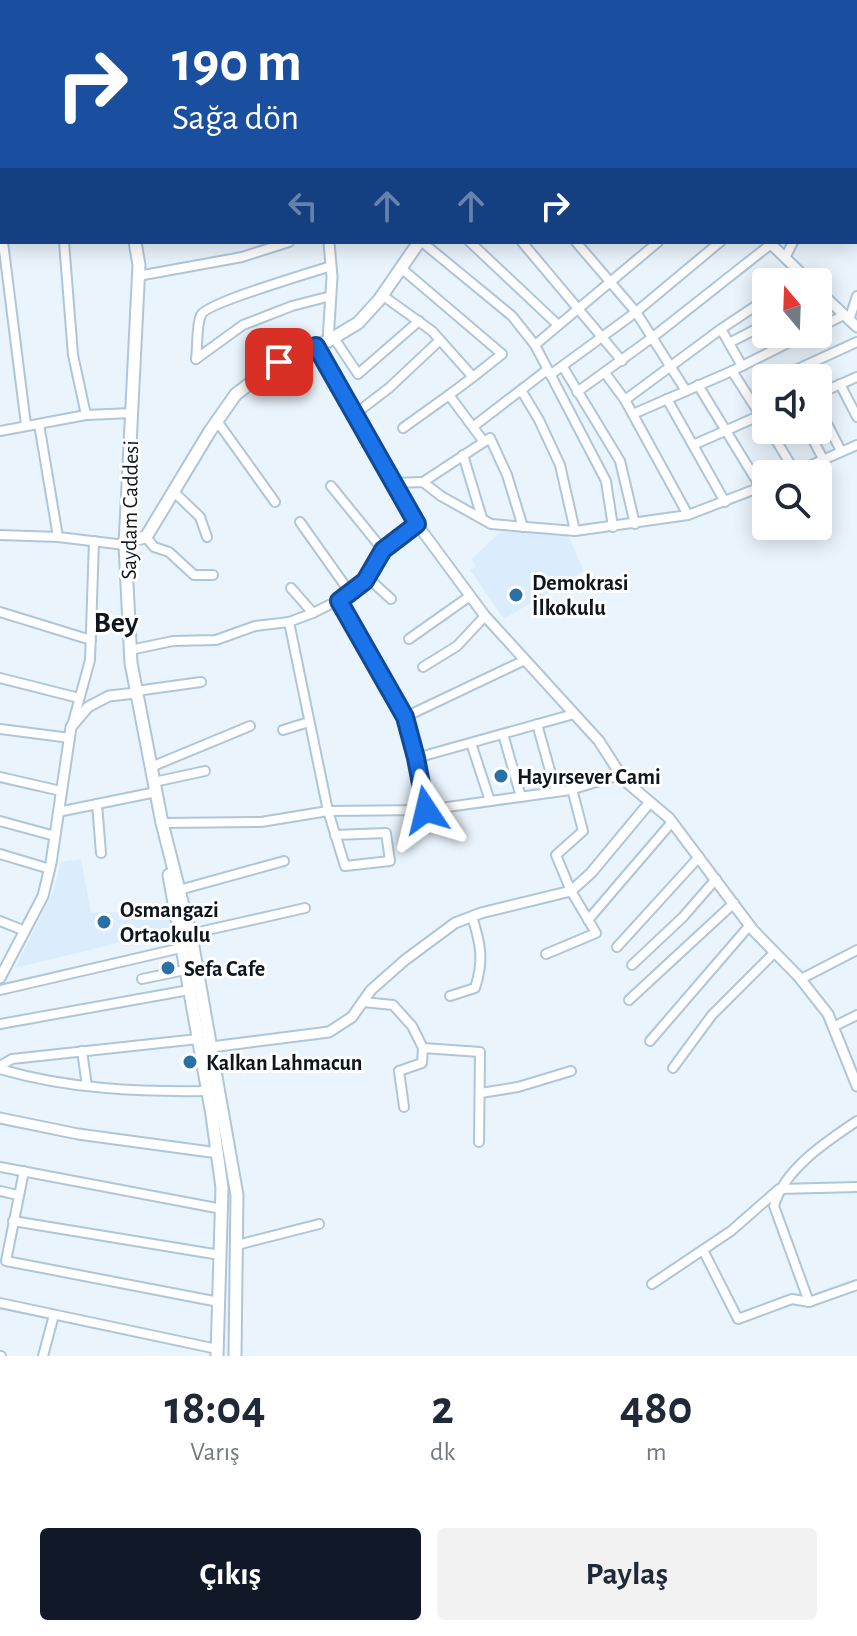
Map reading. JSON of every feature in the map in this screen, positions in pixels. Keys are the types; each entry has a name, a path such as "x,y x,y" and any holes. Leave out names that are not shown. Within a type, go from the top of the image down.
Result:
{"main road":[{"name":"Saydam Caddesi","path":"135,244 138,276 126,543 130,650 162,823"},
{"path":"126,543 146,537 236,394 279,362 326,342 358,323 419,244"},
{"path":"162,823 190,934 237,1195 235,1356"},
{"path":"162,823 222,1188 217,1352"}],"street":[{"path":"3,244 26,425"},
{"path":"64,244 73,355 86,415"},
{"path":"138,276 242,257 283,244"},
{"path":"329,244 331,296 326,342 355,414 417,524 485,616 599,741 620,775 672,822 750,925 801,979 828,1014 857,1084"},
{"path":"423,244 512,316 535,345 606,481 613,527"},
{"path":"472,244 557,324"},
{"path":"524,244 622,361"},
{"path":"578,244 636,312 686,391"},
{"path":"535,345 656,244"},
{"path":"474,426 548,372 563,367 636,312 718,244"},
{"path":"577,392 622,361 769,244"},
{"path":"771,244 795,268"},
{"path":"785,258 792,244"},
{"path":"331,266 204,311 200,318 196,359 243,325 292,306 331,296"},
{"path":"401,268 502,354 403,428"},
{"path":"382,295 419,321 473,377"},
{"path":"852,322 857,296"},
{"path":"832,305 852,322"},
{"path":"625,400 752,308"},
{"path":"326,342 358,374 419,321"},
{"path":"832,326 852,322"},
{"path":"721,329 742,366"},
{"path":"729,343 752,331"},
{"path":"355,414 389,388 440,340"},
{"path":"809,364 857,342"},
{"path":"633,414 778,348"},
{"path":"563,367 620,461 635,524"},
{"path":"732,371 752,401"},
{"path":"605,373 625,400 688,515"},
{"path":"832,388 857,377"},
{"path":"840,384 857,417"},
{"path":"698,385 752,468"},
{"path":"521,390 560,465 575,531"},
{"path":"449,395 484,442"},
{"path":"667,399 725,502"},
{"path":"0,431 86,415 132,413"},
{"path":"693,445 752,419"},
{"path":"217,421 275,502"},
{"path":"39,424 58,537"},
{"path":"832,433 841,451"},
{"path":"394,483 423,482 490,438 507,475 523,527"},
{"path":"815,444 823,459 857,445"},
{"path":"463,455 482,518"},
{"path":"423,482 441,496 491,524 575,531 688,515 752,491"},
{"path":"331,486 383,550"},
{"path":"173,491 200,517 207,537"},
{"path":"300,522 351,594"},
{"path":"130,650 173,641 216,640 255,626 289,622 313,613 351,594 367,577 383,550 417,524"},
{"path":"1,532 126,543"},
{"path":"146,537 154,547 169,552 194,575 213,575"},
{"path":"1,973 43,896 50,869 71,733 90,660 94,541"},
{"path":"367,577 391,599"},
{"path":"291,588 313,613"},
{"path":"409,639 470,596"},
{"path":"339,601 405,717 426,810"},
{"path":"0,612 91,640"},
{"path":"423,667 457,646 485,616"},
{"path":"289,622 328,811 335,835 345,866 390,861 386,833 335,835"},
{"path":"405,717 525,660"},
{"path":"0,678 79,698"},
{"path":"71,733 88,707 109,696 201,682"},
{"path":"416,758 574,714"},
{"path":"283,730 309,722"},
{"path":"537,724 556,792"},
{"path":"151,767 250,726"},
{"path":"0,729 71,733"},
{"path":"503,734 521,797"},
{"path":"471,743 490,801"},
{"path":"58,812 97,804 205,771"},
{"path":"162,823 261,822 328,811 426,810 556,792 620,775"},
{"path":"0,777 61,791"},
{"path":"546,954 596,933 571,891 556,855 583,831 572,789"},
{"path":"211,1047 329,1032 352,1017 371,990 436,935 455,923 571,891 591,873 650,802"},
{"path":"97,804 101,853"},
{"path":"0,821 55,836"},
{"path":"588,920 672,822"},
{"path":"0,854 50,869"},
{"path":"617,947 699,857"},
{"path":"179,890 284,861"},
{"path":"632,965 683,917 716,879"},
{"path":"629,1000 734,903"},
{"path":"190,934 305,908"},
{"path":"450,996 475,988 482,968 479,939 472,917"},
{"path":"0,921 25,931"},
{"path":"650,1041 750,925"},
{"path":"0,990 181,948"},
{"path":"801,979 857,950"},
{"path":"673,1068 712,1015 775,952"},
{"path":"142,979 185,970"},
{"path":"0,1024 189,990"},
{"path":"363,1002 393,1005 412,1026 423,1048 422,1063 399,1071 404,1107"},
{"path":"833,1027 857,1015"},
{"path":"0,1068 12,1059 198,1039"},
{"path":"423,1048 480,1052 479,1142"},
{"path":"82,1051 87,1086"},
{"path":"0,1068 39,1081 163,1091 208,1091"},
{"path":"481,1093 518,1087 571,1071"},
{"path":"0,1118 78,1134 218,1153"},
{"path":"652,1284 731,1231 779,1189 806,1160 857,1121"},
{"path":"0,1167 222,1209"},
{"path":"24,1171 6,1261 219,1302"},
{"path":"779,1189 857,1187"},
{"path":"779,1189 774,1206 809,1302"},
{"path":"0,1191 18,1195"},
{"path":"13,1221 220,1255"},
{"path":"237,1245 319,1224"},
{"path":"703,1250 738,1319 792,1299 809,1302 857,1285"},
{"path":"0,1303 217,1352"},
{"path":"43,1356 54,1315"}],"shaded area":[{"name":"Demokrasi İlkokulu","path":"506,526 566,531 584,571 504,619 470,570 476,567 472,559"},
{"name":"Osmangazi Ortaokulu","path":"81,859 91,913 166,910 172,930 15,968 53,892 61,862"}],"place":[{"name":"Demokrasi İlkokulu","path":"516,595"},
{"name":"Hayırsever Cami","path":"501,776"},
{"name":"Osmangazi Ortaokulu","path":"104,922"},
{"name":"Sefa Cafe","path":"168,968"},
{"name":"Kalkan Lahmacun","path":"190,1062"}],"district":[{"name":"Bey","path":"116,622"}],"route":[{"path":"279,362 316,346 417,524 383,550 365,581 339,601 405,717 426,810"}]}
